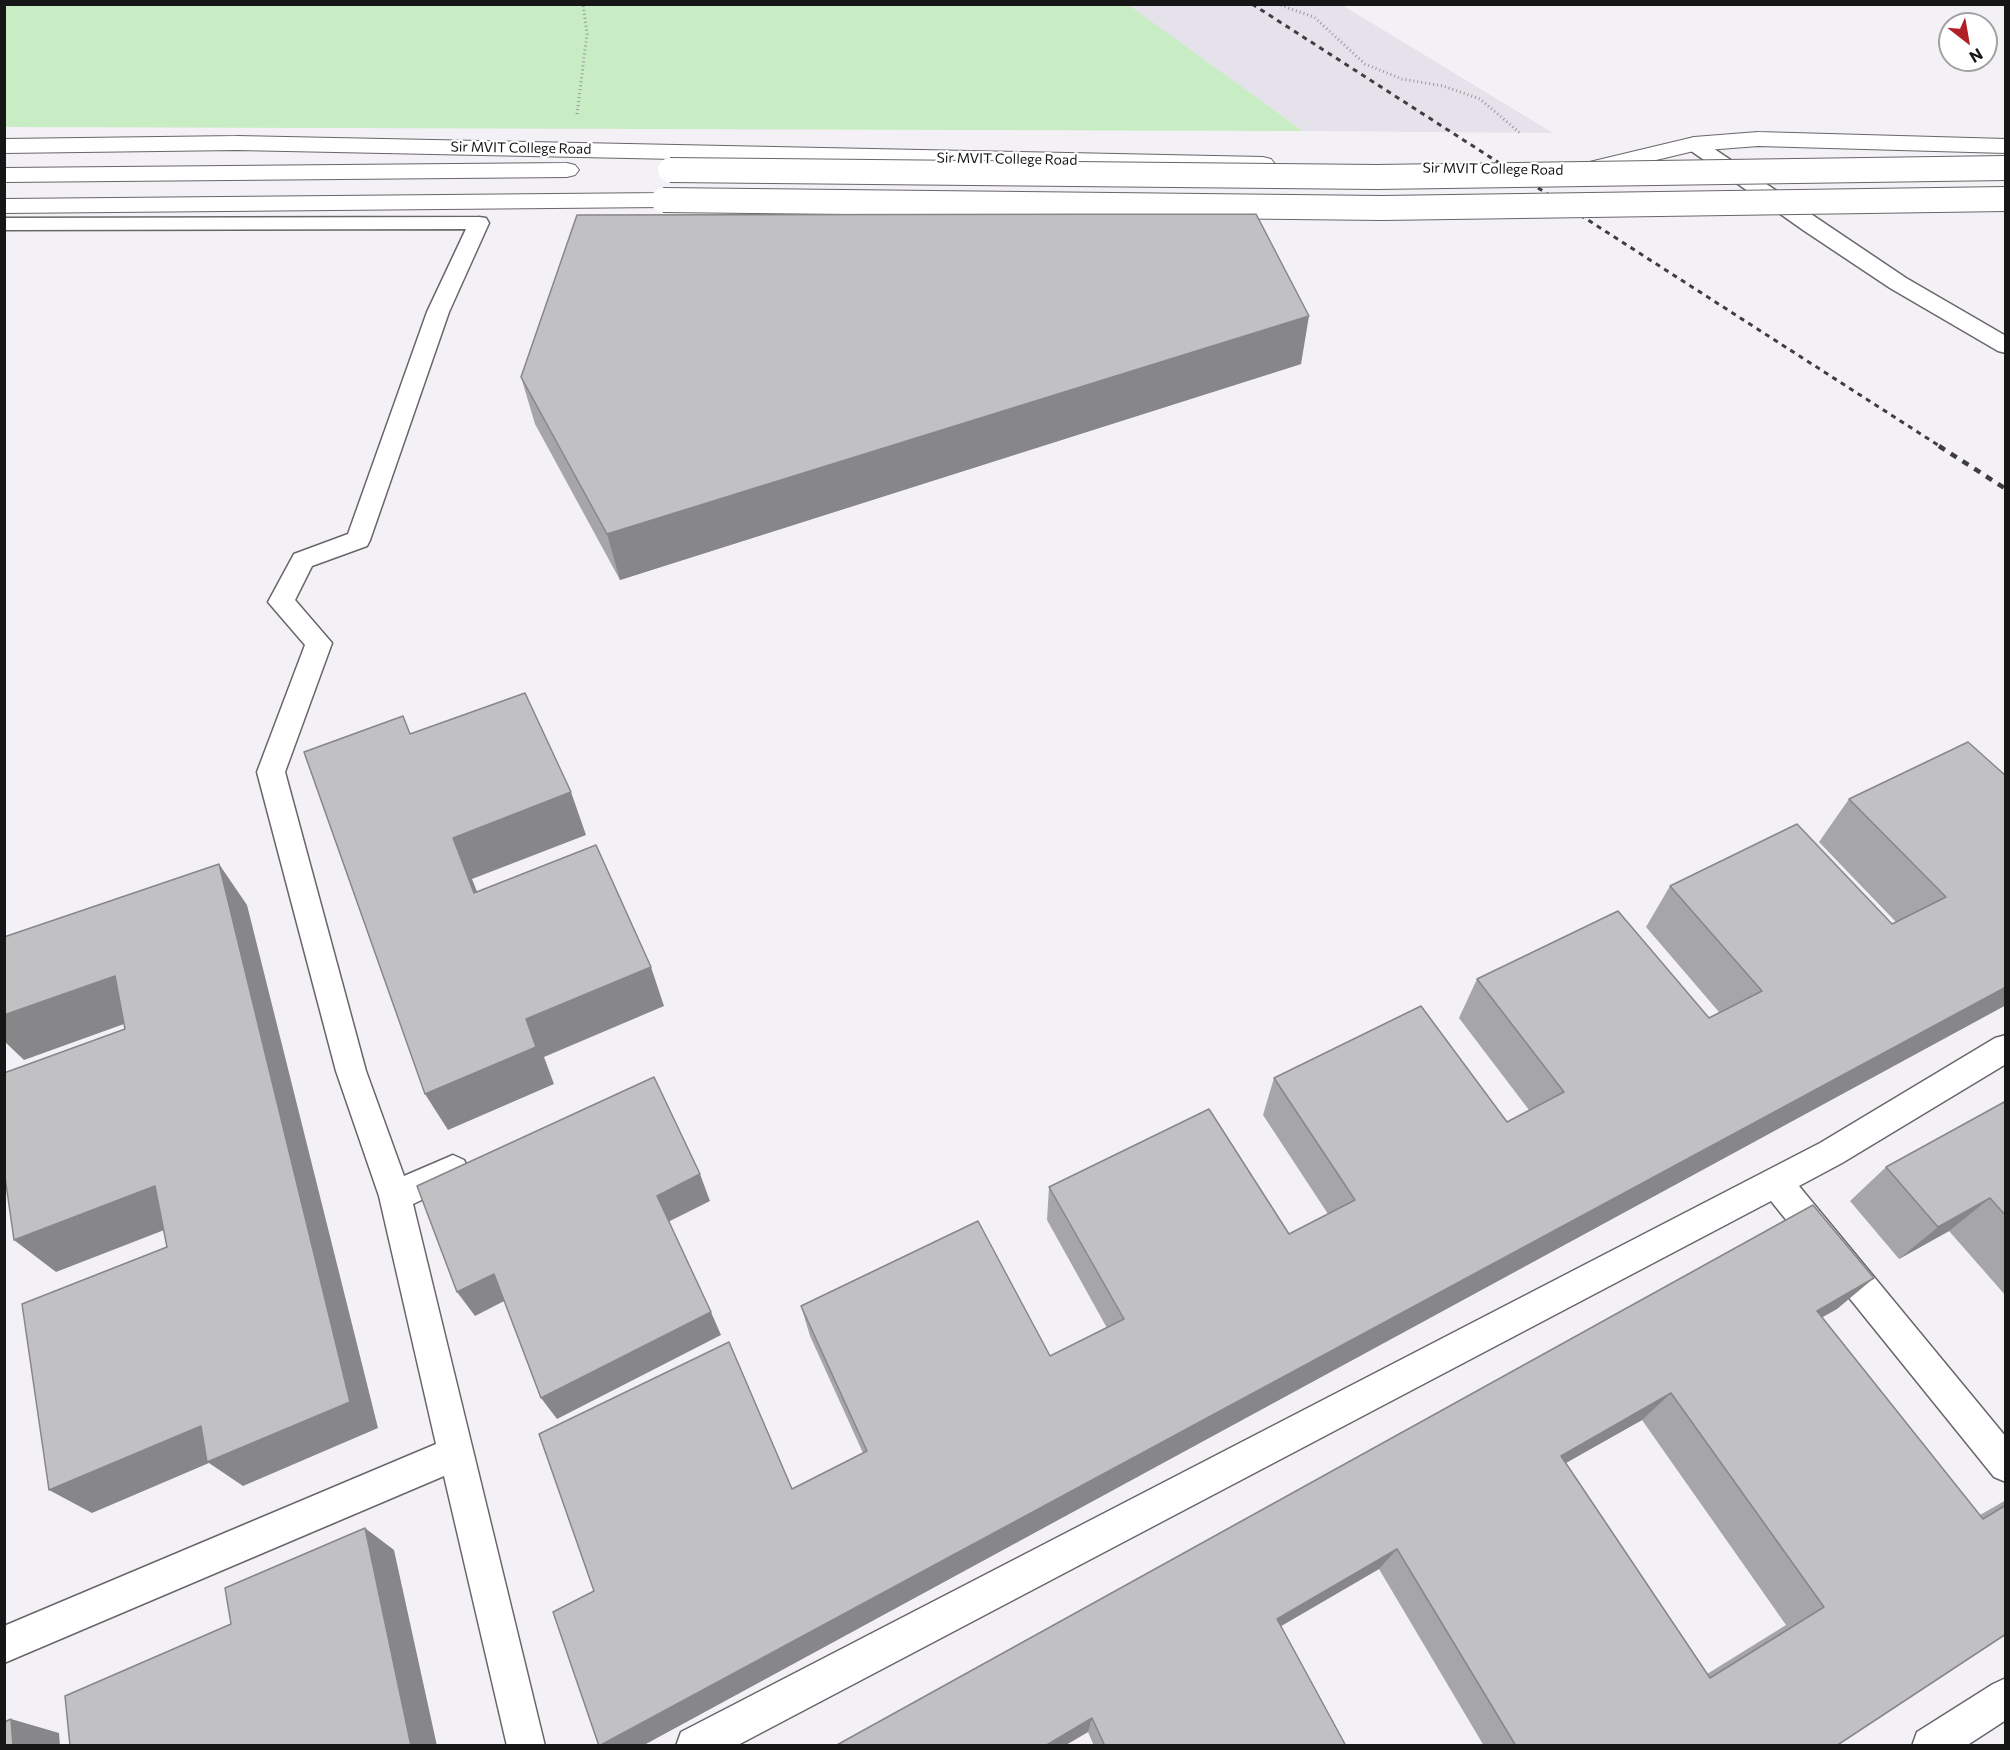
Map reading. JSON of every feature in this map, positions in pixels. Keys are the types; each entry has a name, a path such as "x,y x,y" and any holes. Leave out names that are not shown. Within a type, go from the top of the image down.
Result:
{"main road":[{"name":"Sir MVIT College Road","path":"4,146 237,142 1564,170 1590,170 1694,144 1758,139 2006,146"},
{"name":"Sir MVIT College Road","path":"4,175 670,170 1376,177 2006,168"},
{"path":"4,206 663,200 1382,208 2006,199"}],"lane":[{"path":"1694,144 1898,283 2006,346"},
{"path":"4,224 479,224 438,312 358,540 303,560 281,602 319,644 271,772 351,1071 395,1196 526,1746"},
{"path":"695,1746 1831,1153 2006,1048"},
{"path":"395,1196 479,1158"},
{"path":"1774,1182 2006,1465"},
{"path":"4,1646 456,1453"},
{"path":"1931,1746 2006,1697"}],"path":[{"path":"560,148 578,110 587,34 583,4"},
{"path":"1277,4 1314,17 1365,64 1402,78 1443,86 1480,99 1564,170"}],"shaded area":[{"path":"1127,5 1342,5 1553,133 1303,131"}],"green space":[{"path":"1127,4 1303,131 5,127 5,5"}],"building":[{"path":"1256,214 1309,316 607,534 521,377 577,215"},
{"path":"525,693 571,792 453,838 474,893 596,845 651,967 526,1019 536,1047 425,1094 304,752 403,716 410,734"},
{"path":"1968,742 2006,776 2006,987 599,1746 553,1612 594,1591 539,1434 729,1342 792,1489 867,1451 801,1306 978,1221 1050,1356 1124,1319 1049,1187 1209,1109 1289,1234 1355,1200 1274,1078 1421,1006 1507,1122 1564,1092 1477,979 1618,911 1709,1018 1762,991 1670,886 1797,824 1892,924 1946,897 1849,799"},
{"path":"219,864 350,1402 207,1462 201,1426 49,1490 22,1304 167,1247 155,1186 14,1240 4,1170 4,1073 125,1029 115,976 4,1015 4,937"},
{"path":"654,1077 700,1174 657,1196 711,1312 541,1398 494,1274 457,1292 417,1186"},
{"path":"2006,1101 2006,1216 1990,1198 1938,1227 1886,1167"},
{"path":"1813,1205 1874,1278 1817,1311 1983,1519 2006,1505 2006,1634 1836,1746 1516,1746 1397,1549 1277,1619 1346,1746 1105,1746 1092,1718 1045,1746 835,1746","holes":["1671,1393 1824,1607 1710,1678 1561,1456"]},
{"path":"365,1528 411,1746 70,1746 65,1696 231,1624 225,1588"},
{"path":"11,1719 13,1746 4,1746 4,1722"}],"railway":[{"path":"1252,4 1941,447"},
{"path":"1939,446 2006,489"}]}
